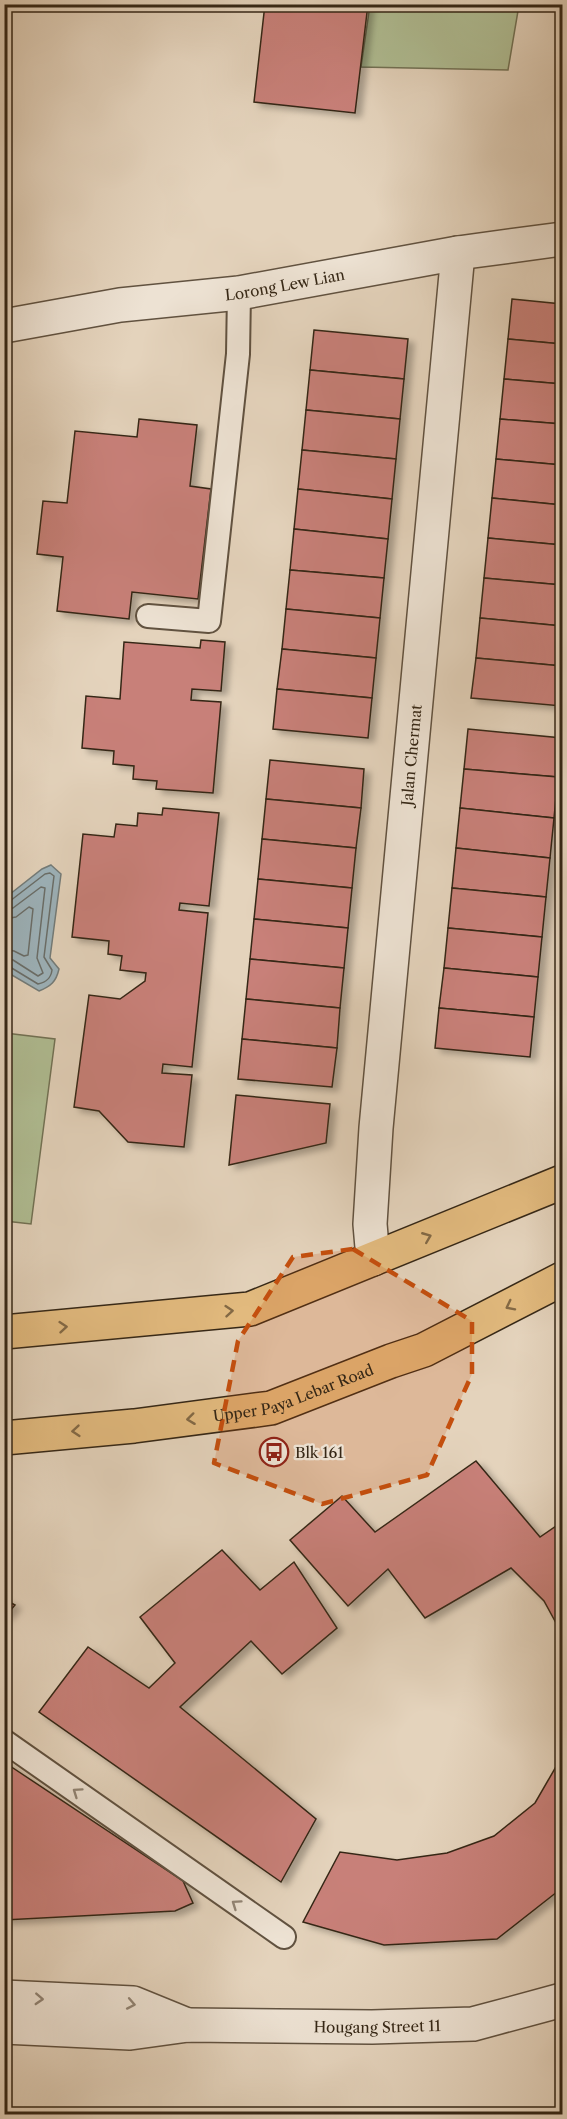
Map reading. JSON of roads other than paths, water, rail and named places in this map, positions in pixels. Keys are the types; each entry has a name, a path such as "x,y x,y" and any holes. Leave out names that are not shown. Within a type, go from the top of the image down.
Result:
{"main road":[{"path":"4,1332 249,1309 562,1182"},
{"name":"Upper Paya Lebar Road","path":"4,1438 134,1426 271,1408 424,1350 562,1279"}],"street":[{"name":"Lorong Lew Lian","path":"4,326 120,305 239,293 458,253 562,239"},
{"name":"Jalan Chermat","path":"373,1259 370,1224 376,1128 458,253"},
{"name":"Hougang Street 11","path":"4,1997 133,2003 188,2025"},
{"name":"Hougang Street 11","path":"4,2027 130,2033 188,2025 372,2027 473,2024 562,2000"}],"lane":[{"path":"148,616 208,621 238,354 239,293"},
{"path":"4,1741 284,1937"}],"water":[{"path":"51,865 61,874 50,958 59,969 52,983 39,991 5,971 5,898 42,869"}],"place":[{"name":"Blk 161","path":"274,1452"}]}
